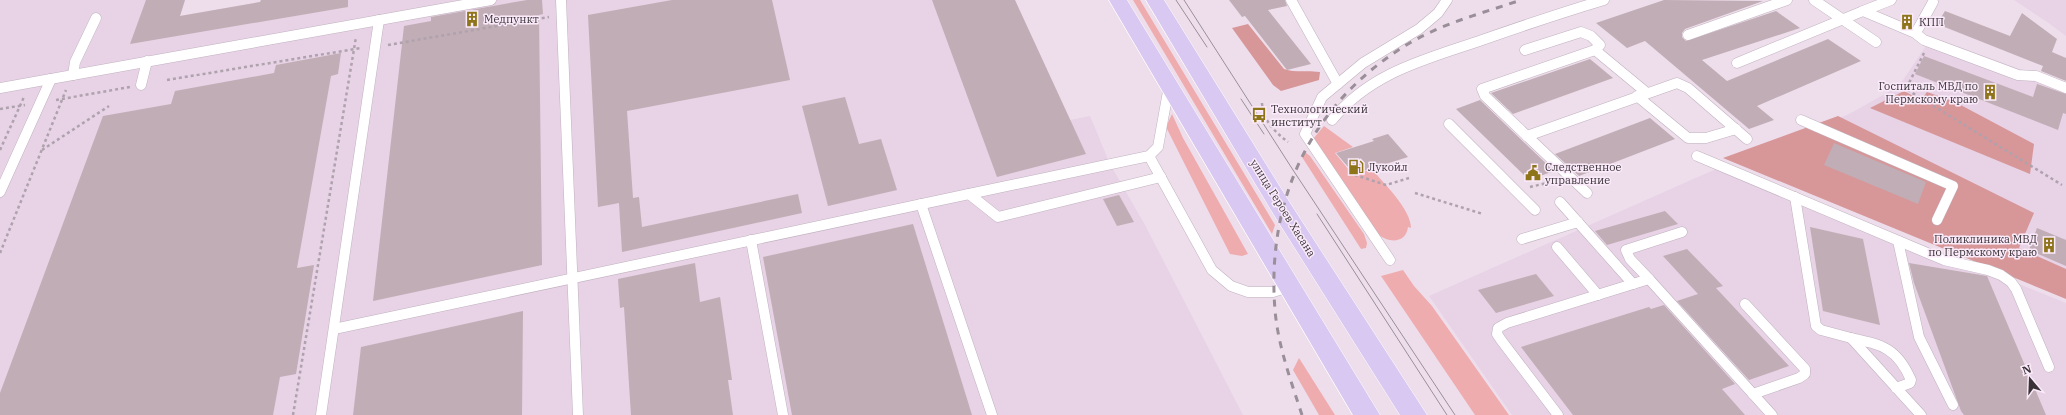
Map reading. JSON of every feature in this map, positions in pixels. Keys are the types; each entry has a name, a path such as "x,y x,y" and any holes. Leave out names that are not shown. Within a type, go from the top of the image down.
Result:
{"main road":[{"path":"1118,0 1170,84 1289,287 1367,415"},
{"name":"улица Героев Хасана","path":"1155,0 1282,208 1414,415"}],"lane":[{"path":"0,88 491,0"},
{"path":"561,0 574,278 578,415"},
{"path":"1291,0 1312,38 1328,62 1338,84"},
{"path":"1390,260 1305,134 1322,97 1363,64 1419,29 1438,13 1447,0"},
{"path":"1332,120 1340,109 1367,87 1398,70 1463,46 1604,0"},
{"path":"1688,35 1787,0"},
{"path":"1814,0 1876,42"},
{"path":"1737,63 1891,0"},
{"path":"1918,29 1933,2"},
{"path":"1863,11 1915,33 1924,40 2018,75 2036,76 2066,88"},
{"path":"73,75 75,62 96,18"},
{"path":"321,415 379,20"},
{"path":"1525,50 1581,32 1591,36 1600,45 1595,50 1482,90 1485,96 1587,193"},
{"path":"1595,50 1647,93"},
{"path":"141,85 147,61"},
{"path":"0,192 51,79"},
{"path":"334,329 1149,156 1158,147 1170,84"},
{"path":"1527,136 1672,84 1683,84 1748,138"},
{"path":"1637,96 1688,138 1702,139 1736,129"},
{"path":"1801,120 1953,186 1936,220"},
{"path":"1449,124 1535,210"},
{"path":"1149,156 1212,270 1231,286 1248,292 1273,292 1289,287"},
{"path":"1697,156 1944,260 1988,270 2001,275 2011,282 2016,289 2050,366"},
{"path":"969,194 998,217 1161,177"},
{"path":"1795,197 1816,326 1821,330 1882,345 1895,352 1911,380 1910,383 1896,388"},
{"path":"1560,202 1633,284"},
{"path":"921,204 992,415"},
{"path":"1522,239 1578,222"},
{"path":"1682,232 1626,250 1630,259 1772,415"},
{"path":"751,240 783,415"},
{"path":"1898,241 1919,337 1953,405"},
{"path":"1557,247 1598,295"},
{"path":"1558,415 1501,340 1497,334 1498,328 1649,279"},
{"path":"1745,304 1805,369 1805,374 1799,378 1753,394"},
{"path":"1851,338 1921,415"}],"path":[{"path":"293,415 355,48 357,24"},
{"path":"1925,51 1906,89 2062,185"},
{"path":"0,253 73,75"},
{"path":"0,150 31,82"},
{"path":"0,109 141,85"},
{"path":"1262,103 1261,113 1275,133 1288,142"},
{"path":"42,151 109,106"},
{"path":"1327,166 1336,167 1355,177 1386,185 1409,178"},
{"path":"1517,192 1570,176"},
{"path":"1415,193 1483,214"}],"shaded area":[{"path":"0,0 185,0 180,16 260,2 261,0 1015,0 1070,120 1090,116 1110,164 1145,225 1243,415 0,415"},
{"path":"1133,0 1140,0 1275,225 1272,234"},
{"path":"2014,0 2066,0 2066,36 2047,22"},
{"path":"1248,24 1284,69 1293,71 1320,72 1319,80 1281,91 1273,85 1232,28"},
{"path":"1932,37 2066,86 2066,295 1826,124 1851,113 1899,86"},
{"path":"1904,91 1921,100 1927,92 1955,102 2034,144 2030,174 1870,108"},
{"path":"1172,114 1183,138 1248,254 1242,256 1230,254 1166,127"},
{"path":"1838,116 2034,213 2019,248 2066,269 2066,299 1723,158"},
{"path":"1324,126 1353,147 1335,153 1353,175 1372,169 1402,205 1407,213 1411,228 1408,227 1407,233 1404,237 1391,240 1378,234 1313,139"},
{"path":"1305,152 1310,156 1364,234 1367,243 1366,248 1361,249 1302,157"},
{"path":"1725,165 2066,303 2066,415 1512,415 1429,296"},
{"path":"1403,270 1414,286 1432,306 1509,415 1475,415 1381,276"},
{"path":"1299,358 1335,415 1319,415 1293,370"}],"building":[{"path":"146,0 185,0 180,16 260,2 261,0 348,0 348,7 130,44"},
{"path":"527,0 542,0 543,14 539,15 542,265 373,301 404,26 431,21 431,17"},
{"path":"672,0 772,0 790,80 627,111 633,198 639,197 642,227 798,194 802,213 622,252 619,203 598,207 588,15"},
{"path":"932,0 1015,0 1086,154 997,177"},
{"path":"1229,0 1285,0 1287,6 1268,10 1311,64 1287,70 1245,16 1242,17"},
{"path":"1664,0 1763,1 1685,29 1682,33 1682,37 1686,41 1776,11 1800,28 1702,60 1727,81 1828,39 1861,61 1757,106 1774,120 1749,129 1645,41 1627,48 1596,23"},
{"path":"1945,11 2010,36 2022,13 2057,39 2052,52 2066,58 2066,81 2041,71 2043,66 1937,24"},
{"path":"341,53 338,74 331,76 297,268 314,265 296,374 280,377 273,415 0,415 0,393 103,116 171,104 175,91 274,73 276,65"},
{"name":"Госпиталь МВД по Пермскому краю","path":"1924,56 2033,97 2037,84 2066,94 2066,114 2063,113 2058,130 1915,74"},
{"path":"1590,59 1613,78 1513,114 1491,93"},
{"path":"845,97 859,144 881,139 897,190 828,206 802,106"},
{"path":"1480,100 1554,171 1529,180 1456,109"},
{"path":"1650,118 1675,139 1579,176 1555,154"},
{"path":"1388,134 1408,157 1354,174 1336,153 1374,141 1372,139"},
{"path":"1834,143 1926,182 1918,204 1824,165"},
{"path":"1119,195 1134,222 1117,226 1103,199"},
{"path":"1665,211 1678,224 1607,245 1595,231"},
{"path":"913,224 972,415 792,415 763,257"},
{"path":"1810,227 1863,239 1880,325 1823,311"},
{"name":"Поликлиника МВД по Пермскому краю","path":"2037,228 2066,240 2066,266 2029,250"},
{"path":"1687,249 1723,286 1716,288 1789,366 1749,380 1677,301 1698,294 1663,256"},
{"path":"695,263 700,302 720,297 732,380 728,380 733,415 631,415 624,307 620,308 618,279"},
{"path":"1909,263 1987,276 2046,415 1964,415 1961,411 1914,283"},
{"path":"1536,274 1554,296 1496,313 1478,290"},
{"path":"1664,305 1735,384 1722,389 1745,415 1573,415 1521,347 1649,307 1651,309"},
{"path":"523,311 522,415 353,415 361,347"}],"tram line":[{"path":"1176,0 1207,47"},
{"path":"1184,0 1293,170 1455,415"},
{"path":"1241,99 1264,134"},
{"path":"1317,214 1447,415"}],"railway":[{"path":"1302,415 1279,337 1275,310 1274,269 1278,229 1288,192 1302,157 1321,124 1345,94 1374,67 1408,44 1435,30 1521,0"}],"place":[{"name":"Медпункт","path":"472,19"},
{"name":"КПП","path":"1907,22"},
{"name":"Госпиталь МВД по Пермскому краю","path":"1990,92"},
{"name":"Технологический институт","path":"1259,115"},
{"name":"Лукойл","path":"1356,167"},
{"name":"Следственное управление","path":"1533,173"},
{"name":"Поликлиника МВД по Пермскому краю","path":"2049,245"}]}
